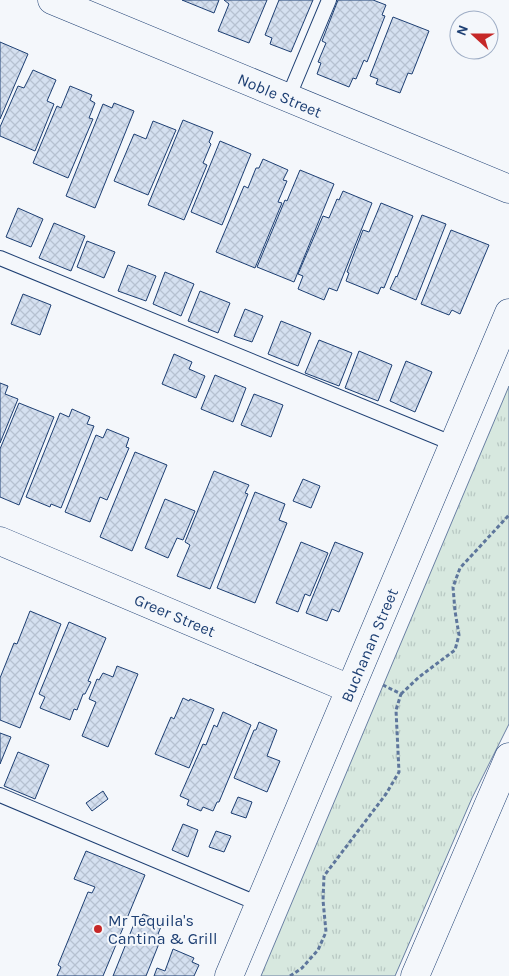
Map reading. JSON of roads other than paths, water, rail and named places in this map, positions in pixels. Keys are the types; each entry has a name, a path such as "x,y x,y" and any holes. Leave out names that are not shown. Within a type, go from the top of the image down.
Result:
{"main road":[{"name":"Noble Street","path":"52,0 509,190"},
{"name":"Buchanan Street","path":"229,976 509,313"},
{"name":"Greer Street","path":"0,541 350,689"},
{"path":"415,976 509,757"}],"lane":[{"path":"288,98 329,0"},
{"path":"0,258 454,444"},
{"path":"0,795 259,904"}],"place":[{"name":"Mr Tequila's Cantina & Grill","path":"98,929"}]}
